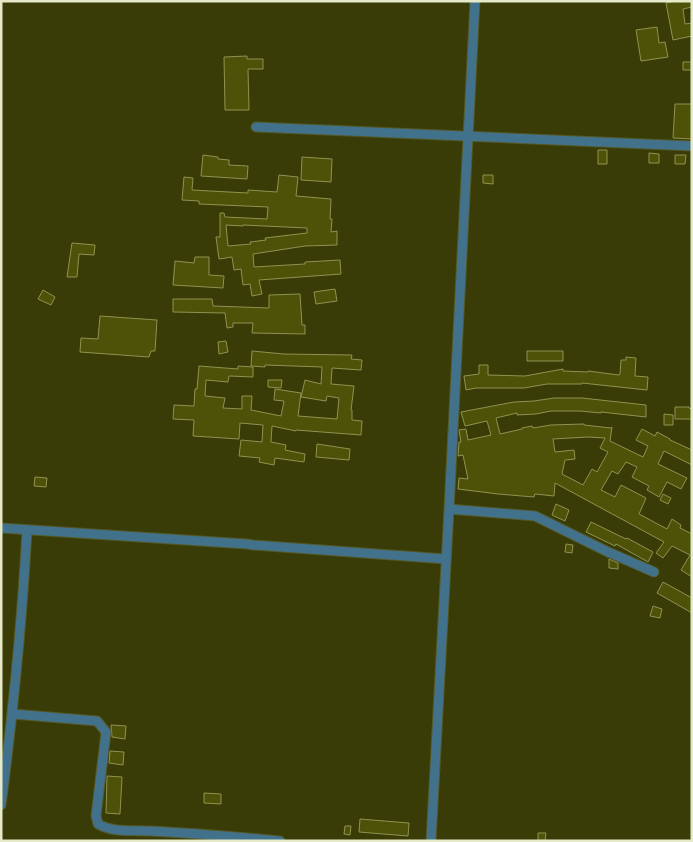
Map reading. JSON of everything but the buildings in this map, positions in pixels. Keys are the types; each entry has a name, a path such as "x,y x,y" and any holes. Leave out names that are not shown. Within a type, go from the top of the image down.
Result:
{"street":[{"path":"431,841 475,1"},
{"path":"256,127 692,146"},
{"path":"449,509 535,516 654,572"},
{"path":"1,528 446,559"},
{"path":"1,805 13,714 23,608 27,530"},
{"path":"13,714 97,721 106,732 96,816 98,824 102,827 121,830 148,830 280,841"}]}
